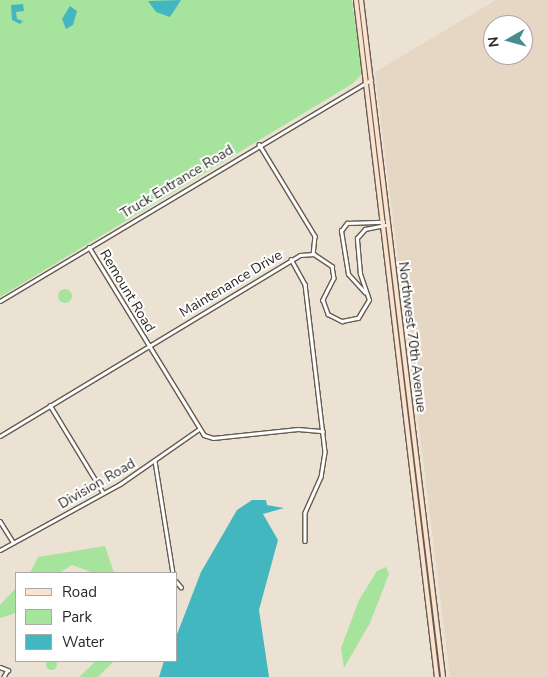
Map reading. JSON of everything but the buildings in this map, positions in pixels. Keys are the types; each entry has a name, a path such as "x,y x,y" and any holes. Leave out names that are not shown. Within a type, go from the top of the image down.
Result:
{"main road":[{"name":"Northwest 70th Avenue","path":"356,0 379,219 437,677"},
{"name":"Northwest 70th Avenue","path":"361,0 386,225 443,677"}],"street":[{"path":"365,80 371,80"},
{"name":"Truck Entrance Road","path":"0,302 365,80"},
{"path":"260,144 315,236 313,254 326,260 334,270 323,300 328,314 342,321 353,319 365,312 369,300 360,274 357,238 365,228 386,225"},
{"path":"367,294 348,274 341,232 347,223 379,219 386,225"},
{"name":"Remount Road","path":"89,247 199,429"},
{"name":"Maintenance Drive","path":"0,436 291,259 313,254"},
{"path":"291,259 305,284 325,458 305,513 305,541"},
{"path":"50,405 103,492"},
{"path":"199,429 213,438 298,428 323,431"},
{"name":"Division Road","path":"0,550 155,461 199,429"},
{"path":"155,461 173,572"},
{"path":"0,522 13,542"},
{"path":"178,583 181,587"},
{"path":"0,667 8,670 4,677"}],"shaded area":[{"path":"496,0 548,0 548,677 450,677 375,72"}],"green space":[{"path":"0,0 352,0 362,74 352,84 0,297"},
{"path":"62,289 68,289 72,296 68,303 62,303 58,299 58,293"},
{"path":"105,546 114,572 91,572 72,565 61,572 30,572 38,557"},
{"path":"386,567 389,574 370,623 344,668 341,648 359,600 377,571"},
{"path":"15,589 15,613 0,618 0,605"},
{"path":"46,662 56,662 55,668 51,670 45,664"},
{"path":"95,662 113,662 98,677 79,677"}],"water":[{"path":"181,0 170,17 156,12 148,1"},
{"path":"23,4 24,11 16,12 17,19 23,21 20,24 12,20 11,5"},
{"path":"70,6 77,11 73,25 66,29 62,19"},
{"path":"252,500 266,500 267,505 284,508 263,514 278,540 259,610 269,677 159,677 164,662 178,662 178,632 201,572 237,510"}]}
